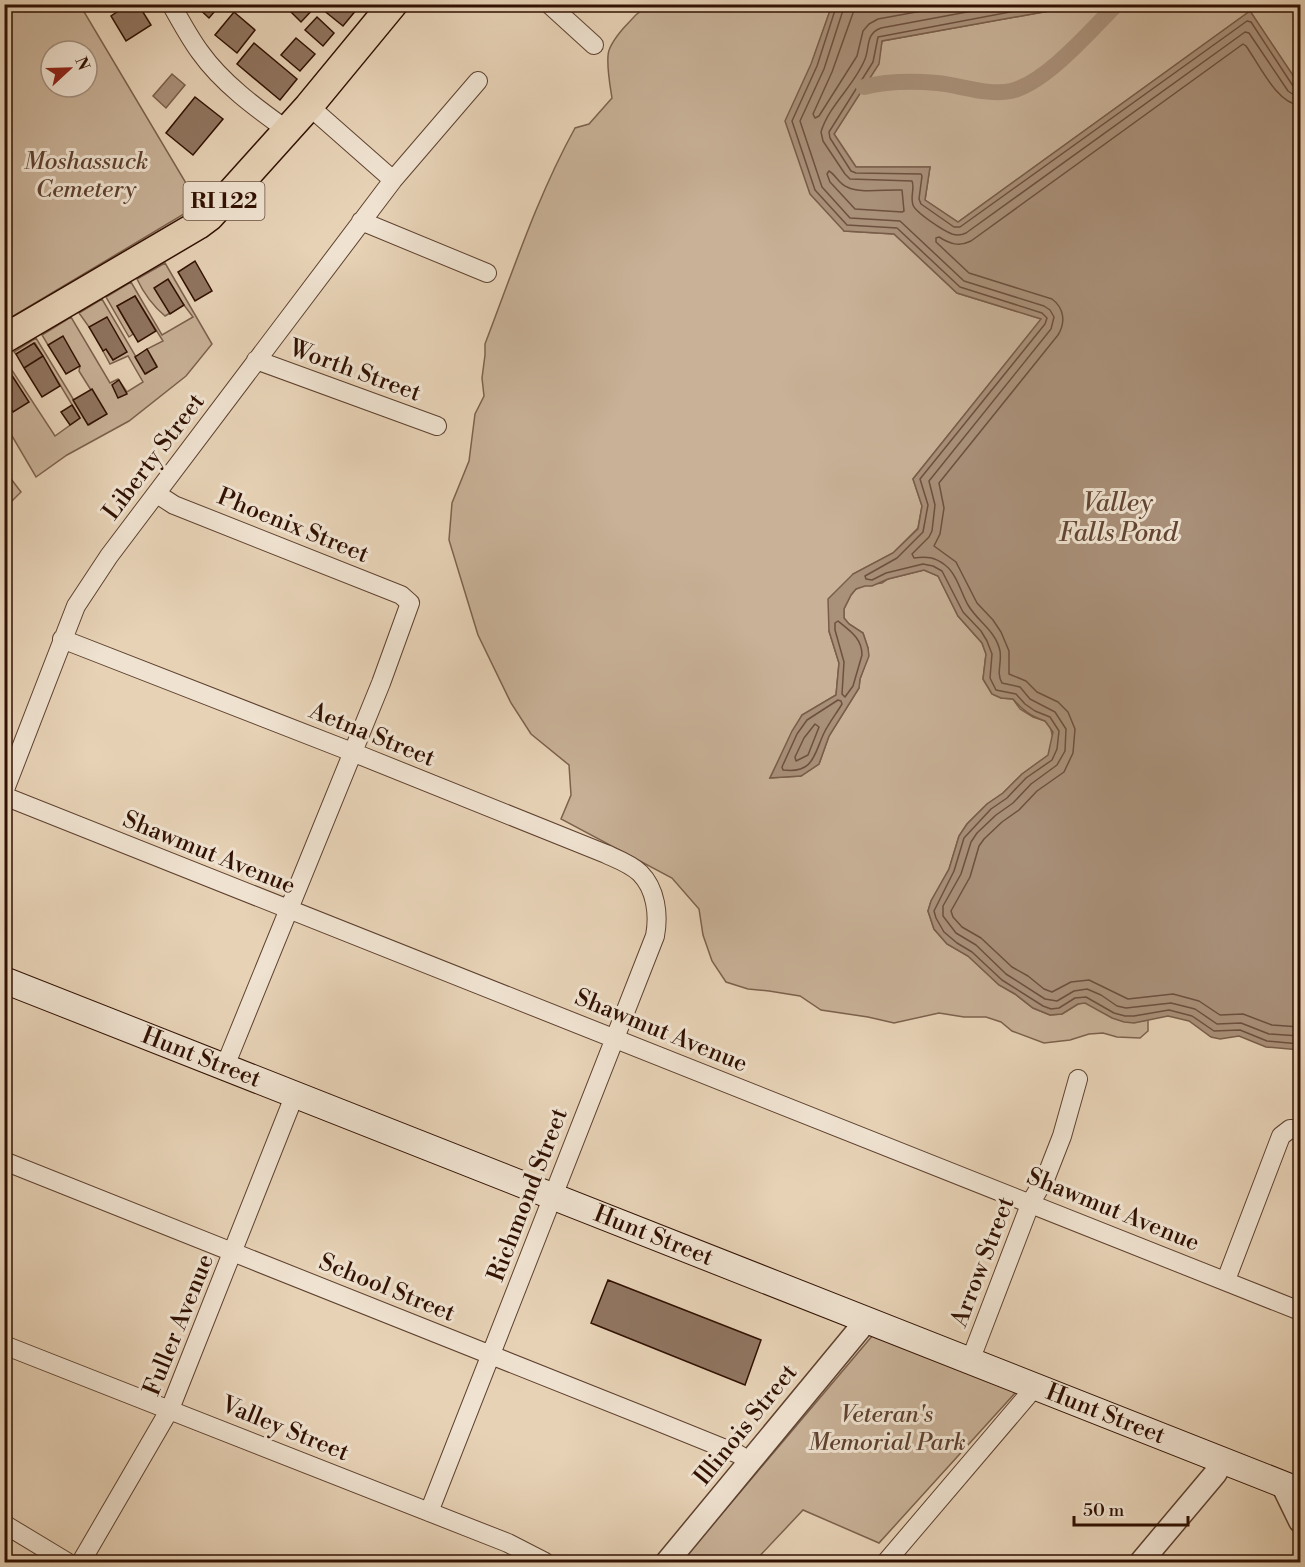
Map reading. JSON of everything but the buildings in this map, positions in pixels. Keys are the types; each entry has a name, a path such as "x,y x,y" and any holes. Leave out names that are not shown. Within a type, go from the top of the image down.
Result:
{"main road":[{"name":"RI 122","path":"4,339 198,225 223,202 309,106 391,5"},
{"name":"Hunt Street","path":"4,980 1291,1487"}],"street":[{"path":"171,4 200,53 216,71 287,130"},
{"path":"549,4 594,45"},
{"name":"Liberty Street","path":"4,794 76,606 109,556 393,180 478,81"},
{"path":"309,106 393,180"},
{"path":"362,221 487,273"},
{"name":"Worth Street","path":"256,360 437,426"},
{"name":"Phoenix Street","path":"157,494 174,505 401,595 410,603 381,683 352,752"},
{"name":"Aetna Street","path":"62,639 352,752 630,865 641,873 652,894"},
{"path":"225,1066 352,752"},
{"name":"Shawmut Avenue","path":"4,794 288,910 1030,1202 1300,1311"},
{"name":"Richmond Street","path":"429,1512 655,936 658,920 652,894"},
{"name":"Arrow Street","path":"970,1361 1030,1202 1046,1178 1062,1136 1078,1080"},
{"name":"Fuller Avenue","path":"81,1563 170,1409 296,1094"},
{"path":"1226,1280 1281,1136 1290,1129 1300,1129"},
{"name":"School Street","path":"4,1161 738,1454 750,1462"},
{"name":"Illinois Street","path":"667,1563 866,1321"},
{"name":"Valley Street","path":"4,1345 508,1543 545,1563"},
{"path":"886,1563 1035,1387"},
{"path":"1141,1563 1215,1474 1223,1461"},
{"path":"1291,1487 1300,1521"},
{"path":"4,1524 67,1563"}],"green space":[{"name":"Moshassuck Cemetery","path":"5,4 80,5 199,205 5,321"},
{"path":"647,5 832,5 813,60 844,231 894,234 957,293 1042,319 913,479 922,506 918,528 893,553 853,574 829,631 839,663 836,695 802,715 770,778 801,776 819,764 829,736 859,688 868,648 863,633 844,618 844,609 851,595 856,589 865,585 882,583 888,579 924,570 938,576 958,616 982,643 986,654 983,679 992,694 1001,698 1013,699 1020,709 1045,721 1050,726 1053,738 1049,755 1022,774 1003,793 987,804 967,824 959,836 949,869 928,911 934,929 947,944 968,956 999,985 1033,1008 1050,1015 1062,1014 1085,1002 1121,1020 1148,1020 1148,1031 1140,1038 1117,1037 1103,1033 1044,1043 1012,1031 1001,1022 986,1017 964,1017 939,1013 894,1023 821,1010 800,996 748,989 726,982 712,961 703,935 699,909 672,878 561,819 571,795 569,765 531,734 511,703 478,635 449,540 452,503 469,461 475,414 484,396 482,378 485,344 526,234 575,128 589,124 612,98 609,50 617,36"},
{"path":"1065,5 1300,5 1300,86 1250,11 958,222 925,200 930,167 856,167 834,134 878,64 882,41 1060,9"},
{"path":"165,263 212,344 186,376 129,421 67,455 36,477 5,424 4,358 55,436 80,418 35,343 16,354 14,352 36,338 89,425 106,414 79,371 80,366 48,345 42,335 71,317 110,383 118,379 127,392 143,382 128,356 110,364 103,351 106,349 113,360 126,352 89,327 79,313 102,299 146,374 157,366 147,349 163,341 135,296 117,306 133,334 129,337 106,297 131,282 162,335 193,317 184,305 165,316 152,303 137,279"},
{"path":"5,471 21,492 5,508"},
{"name":"Veteran's Memorial Park","path":"873,1335 1016,1392 879,1543 803,1510 754,1562 681,1562"}],"water":[{"name":"Valley Falls Pond","path":"832,5 1065,5 1060,9 882,41 879,64 834,134 856,167 930,167 925,200 958,222 1250,11 1300,86 1300,1050 1266,1047 1239,1036 1220,1039 1211,1037 1189,1021 1168,1016 1134,1023 1124,1022 1085,1003 1078,1004 1062,1014 1050,1015 1033,1008 999,985 968,956 947,944 934,929 928,911 949,869 959,836 967,824 987,804 1048,755 1053,732 1045,721 1027,713 1013,699 1001,698 992,694 983,679 986,654 982,643 958,616 938,576 924,570 856,589 851,595 844,609 844,618 863,633 869,656 859,688 829,736 819,764 801,776 770,778 802,715 836,695 839,663 829,631 828,599 853,574 893,553 918,529 922,506 913,479 1041,319 957,293 894,234 844,231 810,194 785,121 811,64"},
{"path":"172,74 185,85 166,108 153,96"}],"waterway":[{"path":"864,87 919,82 993,92 1011,91 1025,86 1053,67 1117,4"}]}
